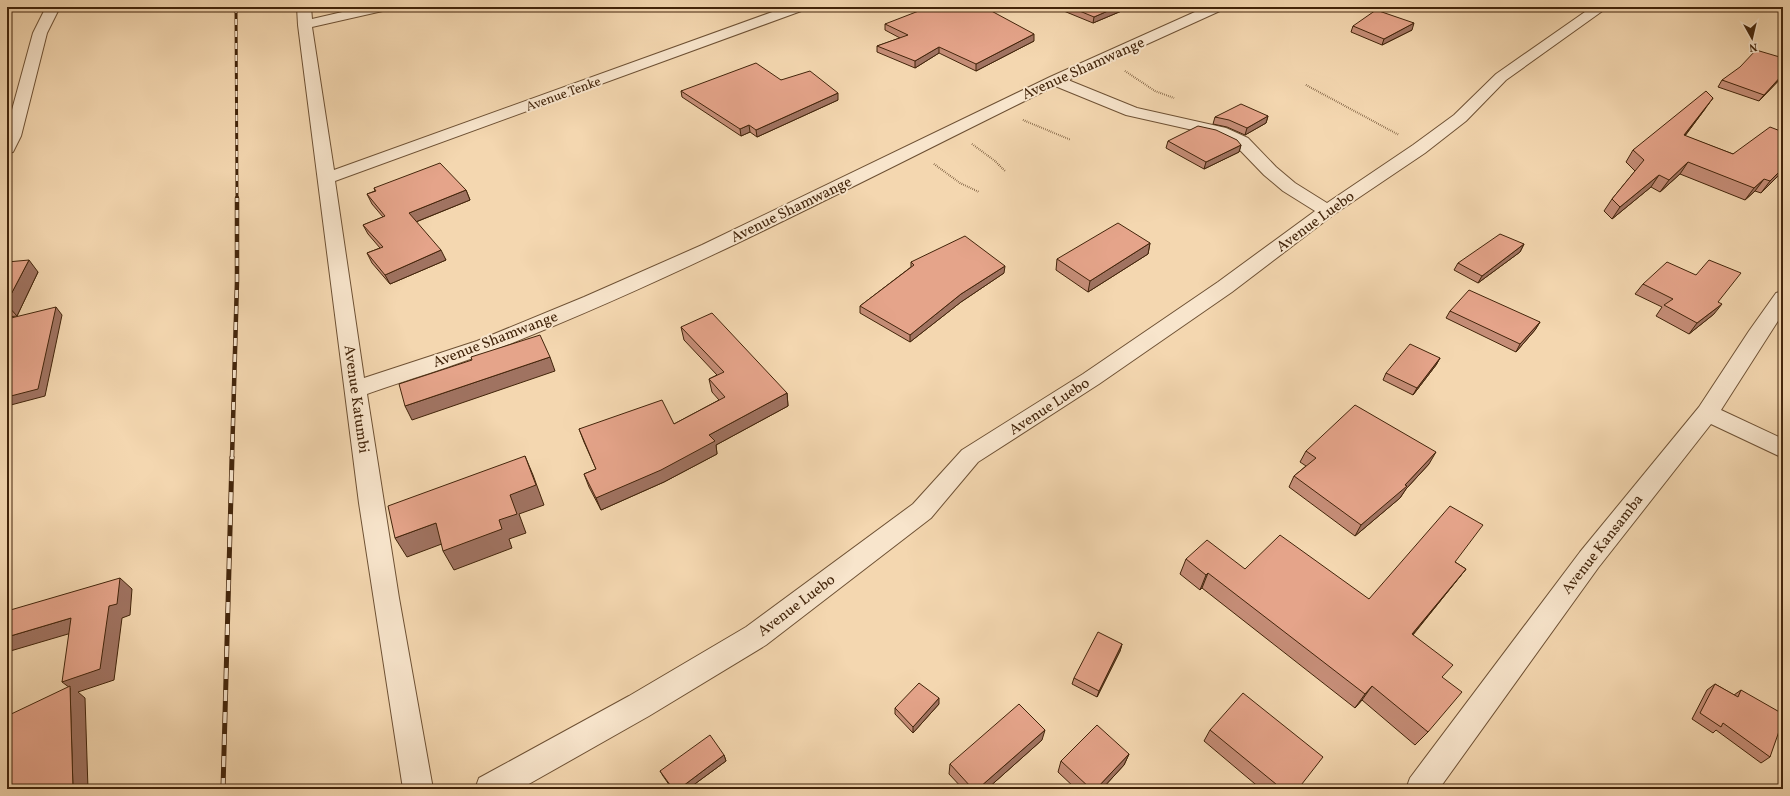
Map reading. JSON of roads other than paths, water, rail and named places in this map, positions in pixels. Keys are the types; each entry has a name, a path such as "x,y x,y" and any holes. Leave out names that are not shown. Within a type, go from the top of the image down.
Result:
{"street":[{"path":"7,148 15,129 40,33 53,7"},
{"path":"305,16 382,7"},
{"name":"Avenue Tenke","path":"327,178 799,7"},
{"name":"Avenue Shamwange","path":"356,390 484,346 591,302 709,249 1055,80 1217,7"},
{"name":"Avenue Luebo","path":"490,789 639,706 756,636 922,511 970,456 1091,379 1225,287 1327,211 1419,149 1460,118 1501,77 1601,7"},
{"name":"Avenue Katumbi","path":"305,16 339,276 393,651 418,789"},
{"path":"1055,80 1132,112 1220,131 1242,142 1289,187 1327,211"},
{"name":"Avenue Kansamba","path":"1421,789 1589,560 1707,413 1756,336 1783,298"},
{"path":"1707,413 1783,449"}],"railway":[{"path":"236,7 237,199"},
{"path":"232,458 237,281 237,199"},
{"path":"223,789 232,457"}]}
